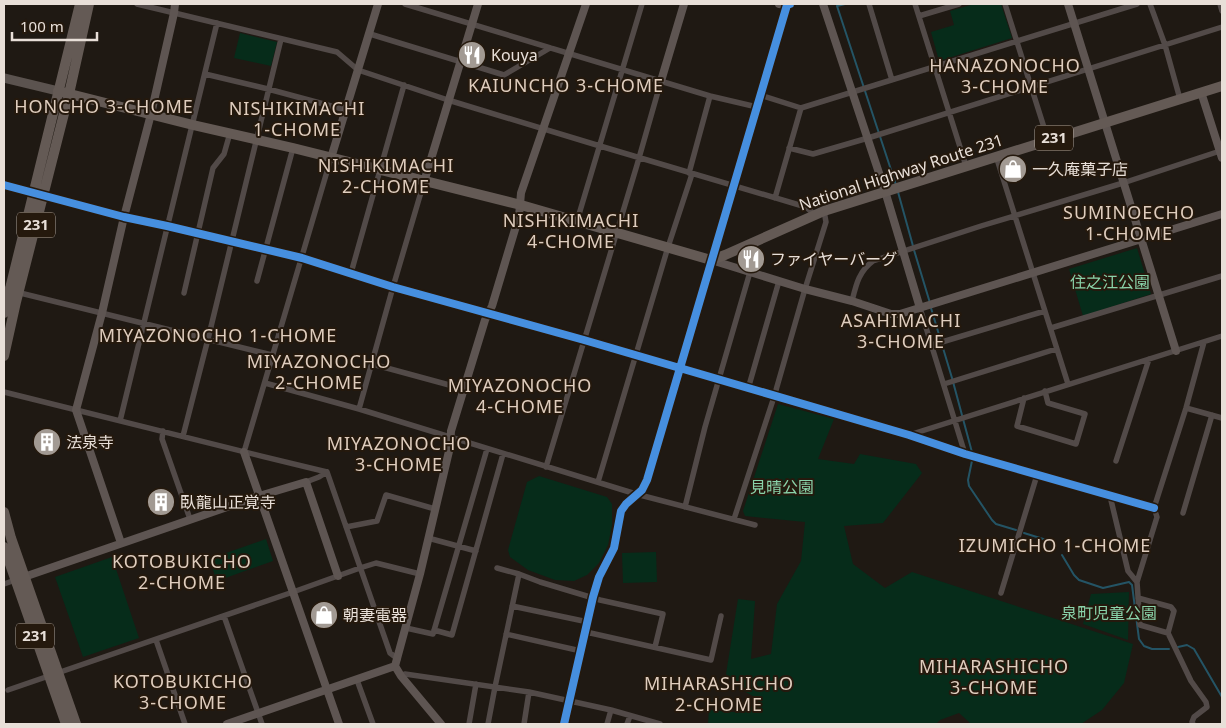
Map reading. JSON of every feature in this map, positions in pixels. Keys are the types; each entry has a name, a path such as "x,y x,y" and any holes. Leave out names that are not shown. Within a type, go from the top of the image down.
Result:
{"highway":[{"name":"231","path":"64,92 80,4"},
{"name":"231","path":"4,313 39,194 64,92 89,4"},
{"name":"National Highway Route 231","path":"711,260 819,213 1222,86"},
{"path":"64,92 521,205 711,260"},
{"name":"231","path":"4,356 10,291"},
{"name":"231","path":"4,512 20,578 54,675 76,724"},
{"name":"231","path":"4,547 20,578"},
{"name":"231","path":"54,675 66,724"}],"main road":[{"path":"4,78 64,92"}],"street":[{"path":"137,4 337,52 358,70 448,100 806,207 819,213 826,222 774,397 734,520"},
{"path":"121,543 76,410 151,114 175,4"},
{"path":"339,724 244,452 378,4"},
{"path":"405,4 710,96 757,107"},
{"path":"360,408 392,287 478,4"},
{"path":"397,663 450,447 451,431 485,320 492,306 521,205 521,193 586,4"},
{"path":"576,221 642,4"},
{"path":"546,467 684,4"},
{"path":"564,724 598,577 614,548 621,511 642,490 647,480 757,107 785,4"},
{"path":"823,4 885,191 966,454"},
{"path":"869,4 892,80"},
{"path":"914,4 966,166"},
{"path":"918,16 959,4"},
{"path":"1005,4 1048,140"},
{"path":"1068,4 1176,351"},
{"path":"760,96 801,108 1137,4"},
{"path":"1150,4 1165,45 1180,99"},
{"path":"1220,4 1222,11"},
{"path":"120,421 217,23"},
{"path":"789,148 813,154 1222,27"},
{"path":"370,34 504,75 550,48"},
{"path":"183,436 281,39"},
{"path":"205,74 346,110"},
{"path":"351,274 404,85"},
{"path":"852,301 856,282 867,265 873,261 903,250 1221,155 1201,92"},
{"path":"598,482 690,173 710,96"},
{"path":"775,198 801,108"},
{"path":"184,293 213,168 224,154 230,133"},
{"path":"257,282 293,148"},
{"path":"996,156 1068,384"},
{"path":"4,185 124,217 302,258 392,287 584,340 1154,508"},
{"path":"711,260 891,314 900,314 1222,214"},
{"path":"685,507 750,272"},
{"path":"1051,328 1222,276"},
{"path":"748,388 779,280"},
{"path":"10,291 272,355"},
{"path":"932,345 1045,311"},
{"path":"908,435 1222,336"},
{"path":"1168,633 1140,625 1137,582 1157,517 1154,508 1186,408 1204,342"},
{"path":"944,384 1056,349"},
{"path":"1116,461 1149,359"},
{"path":"372,364 464,389"},
{"path":"265,383 360,408 451,438 636,494 755,525"},
{"path":"4,392 327,472"},
{"path":"1024,398 1017,426 1076,444 1085,414 1048,403 1045,392"},
{"path":"1186,408 1222,418"},
{"path":"1183,513 1212,415"},
{"path":"163,431 162,439 190,519"},
{"path":"406,628 433,634 487,449"},
{"path":"434,630 452,634 503,454"},
{"path":"4,584 190,519 306,482 327,472"},
{"path":"327,472 390,653 397,663 401,676 441,724"},
{"path":"1001,593 1037,475"},
{"path":"306,482 338,576"},
{"path":"346,528 378,521 386,494 435,509"},
{"path":"1110,496 1128,571 1137,582"},
{"path":"428,538 476,551"},
{"path":"8,690 376,563 420,574"},
{"path":"497,568 600,600 663,614 655,647"},
{"path":"488,724 519,574"},
{"path":"1138,598 1172,607 1174,611 1168,633 1190,682 1206,702 1207,708 1194,717 1193,724"},
{"path":"512,606 588,622"},
{"path":"224,616 262,724"},
{"path":"586,632 711,660 721,616"},
{"path":"506,634 580,651"},
{"path":"156,640 185,724"},
{"path":"227,724 357,680 397,663"},
{"path":"401,676 405,674 529,692 611,710 660,724"},
{"path":"357,680 373,723 365,724"},
{"path":"469,724 476,684"},
{"path":"524,724 529,692"},
{"path":"607,724 611,710"},
{"path":"627,724 630,716"}],"green space":[{"path":"974,4 1001,4 1012,38 939,61 931,32 954,25 950,11"},
{"path":"240,33 277,42 271,66 234,58"},
{"name":"住之江公園","path":"1137,248 1151,294 1083,316 1069,269"},
{"name":"見晴公園","path":"778,404 834,419 818,459 854,464 860,454 916,464 922,473 883,523 844,526 853,564 885,588 912,572 1133,644 1124,683 1102,710 1081,724 970,724 959,713 940,720 936,724 708,724 709,710 744,713 760,700 742,690 726,674 738,599 755,601 751,659 771,654 777,604 801,561 805,522 745,516 743,511"},
{"path":"539,476 607,497 612,504 612,525 608,545 599,563 587,575 574,581 555,580 528,570 510,557 508,550 527,482"},
{"path":"266,539 273,561 217,581 209,559"},
{"path":"656,552 657,582 623,583 622,553"},
{"path":"112,557 139,638 83,657 55,577"},
{"name":"泉町児童公園","path":"1129,592 1128,640 1083,624 1091,594"}],"waterway":[{"path":"845,4 837,6 896,185"},
{"path":"898,192 913,246"},
{"path":"914,250 930,303"},
{"path":"931,308 973,456 968,480 969,486 996,524 1016,530"},
{"path":"1024,533 1053,542"},
{"path":"1062,555 1079,580 1103,588 1129,582 1132,585 1139,639 1144,646 1152,649 1169,649"},
{"path":"1178,647 1187,645 1194,649 1222,697"}],"cycle path":[{"path":"564,724 599,577 614,548 621,511 642,490 647,480 787,5 790,4"},
{"path":"4,185 124,217 302,258 393,287 584,340 909,435 965,454 1154,508"}],"place":[{"name":"Kouya","path":"472,55"},
{"name":"一久庵菓子店","path":"1013,169"},
{"name":"ファイヤーバーグ","path":"751,259"},
{"name":"法泉寺","path":"47,442"},
{"name":"臥龍山正覚寺","path":"161,502"},
{"name":"朝妻電器","path":"324,615"}],"district":[{"name":"HANAZONOCHO 3-CHOME","path":"1005,76"},
{"name":"KAIUNCHO 3-CHOME","path":"566,86"},
{"name":"HONCHO 3-CHOME","path":"104,107"},
{"name":"NISHIKIMACHI 1-CHOME","path":"297,119"},
{"name":"NISHIKIMACHI 2-CHOME","path":"386,176"},
{"name":"SUMINOECHO 1-CHOME","path":"1129,223"},
{"name":"NISHIKIMACHI 4-CHOME","path":"571,231"},
{"name":"ASAHIMACHI 3-CHOME","path":"901,331"},
{"name":"MIYAZONOCHO 1-CHOME","path":"218,336"},
{"name":"MIYAZONOCHO 2-CHOME","path":"319,372"},
{"name":"MIYAZONOCHO 4-CHOME","path":"520,396"},
{"name":"MIYAZONOCHO 3-CHOME","path":"399,454"},
{"name":"IZUMICHO 1-CHOME","path":"1055,546"},
{"name":"KOTOBUKICHO 2-CHOME","path":"182,572"},
{"name":"MIHARASHICHO 3-CHOME","path":"994,678"},
{"name":"KOTOBUKICHO 3-CHOME","path":"183,692"},
{"name":"MIHARASHICHO 2-CHOME","path":"719,694"}]}
